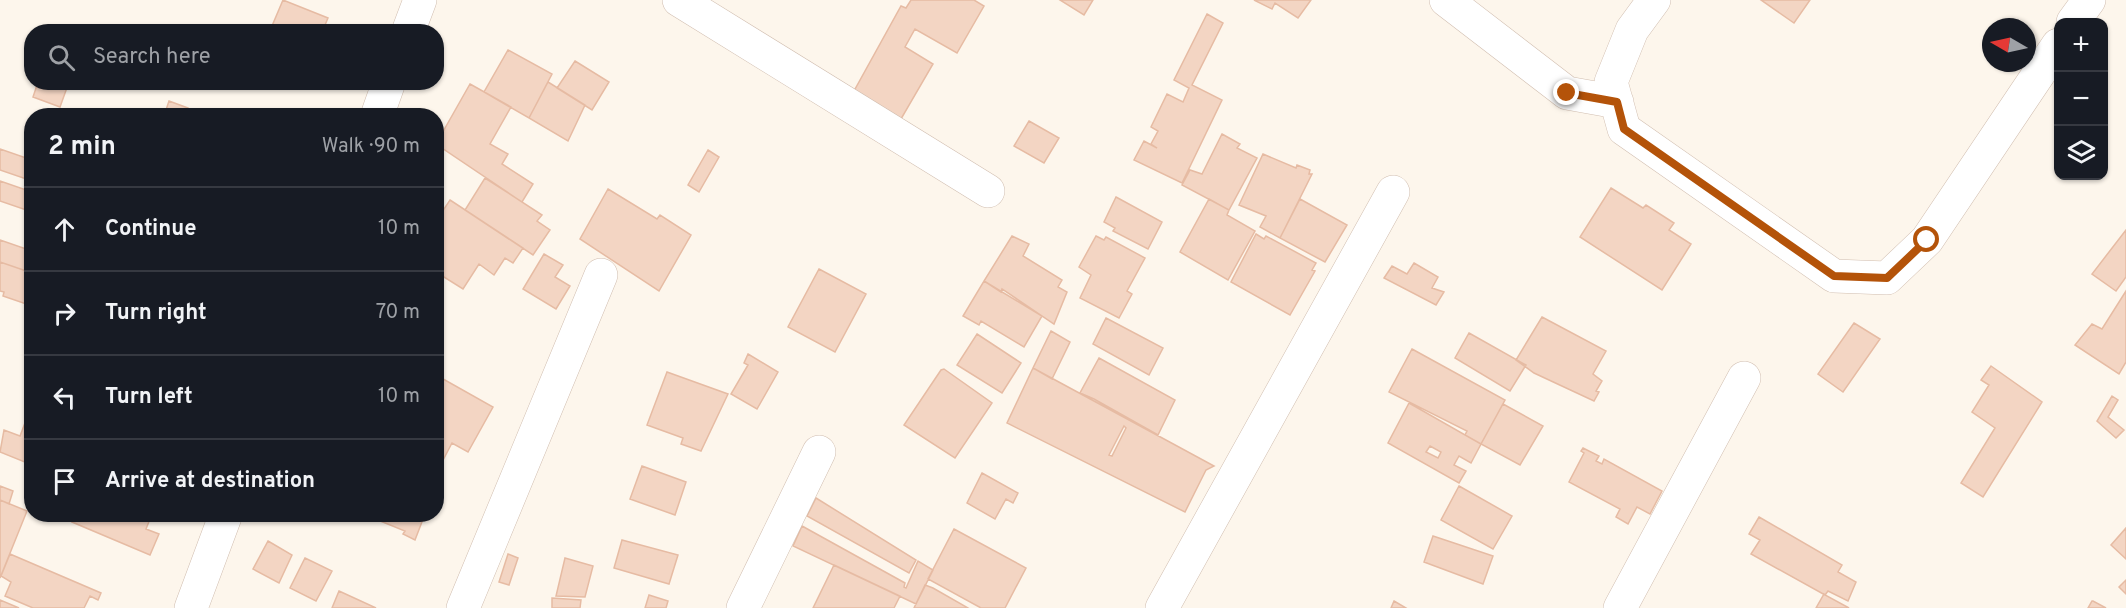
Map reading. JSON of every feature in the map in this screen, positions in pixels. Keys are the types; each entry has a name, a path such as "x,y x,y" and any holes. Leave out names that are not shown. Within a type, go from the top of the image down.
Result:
{"street":[{"path":"411,24 420,0"},
{"path":"679,0 988,191"},
{"path":"1446,0 1567,93 1617,102"},
{"path":"1654,0 1632,30 1611,82 1624,129 1834,276 1887,278 1927,240 2054,51"},
{"path":"2076,18 2089,0"},
{"path":"380,108 386,90"},
{"path":"1162,608 1393,192"},
{"path":"463,608 601,275"},
{"path":"1620,608 1744,378"},
{"path":"743,608 819,452"},
{"path":"191,608 223,522"}],"building":[{"path":"283,0 328,18 325,24 273,24"},
{"path":"911,0 974,0 984,6 957,53 915,29 905,47 933,64 901,119 854,91 901,6 906,8"},
{"path":"1060,0 1093,0 1084,15"},
{"path":"1254,0 1311,0 1298,18 1275,3 1272,9"},
{"path":"1761,0 1810,0 1794,23"},
{"path":"1207,14 1223,23 1192,85 1222,100 1182,183 1134,160 1144,141 1157,148 1151,144 1158,131 1151,127 1167,94 1183,102 1189,88 1174,80"},
{"path":"508,50 552,74 529,118 484,92"},
{"path":"575,61 609,82 592,110 557,88"},
{"path":"548,82 585,105 568,141 529,118"},
{"path":"470,84 511,107 490,144 508,154 502,164 533,184 522,202 444,149 444,130"},
{"path":"35,90 66,90 60,107 33,97"},
{"path":"169,101 188,108 167,108"},
{"path":"1029,121 1059,138 1044,163 1014,146"},
{"path":"1222,134 1240,144 1237,148 1257,158 1229,210 1182,185 1190,170 1202,174"},
{"path":"0,149 24,157 24,178 0,170"},
{"path":"708,150 719,157 699,192 688,185"},
{"path":"1263,154 1296,168 1297,165 1310,170 1309,174 1312,174 1280,238 1260,227 1266,216 1239,205"},
{"path":"485,178 542,215 537,221 550,230 533,255 465,210"},
{"path":"0,181 24,189 24,209 0,201"},
{"path":"1611,188 1643,208 1646,205 1674,223 1669,230 1691,244 1662,290 1580,237"},
{"path":"608,189 657,219 660,215 691,235 659,291 580,239"},
{"path":"1116,197 1162,222 1148,249 1113,231 1115,228 1104,222"},
{"path":"1209,199 1229,210 1227,215 1255,231 1228,280 1180,252"},
{"path":"1300,199 1347,225 1325,262 1280,238"},
{"path":"450,200 523,248 513,263 505,258 494,275 479,264 463,289 444,277 444,209"},
{"path":"2126,230 2126,277 2116,291 2092,274"},
{"path":"1256,234 1264,239 1266,236 1316,263 1312,270 1315,271 1290,315 1231,282"},
{"path":"1012,236 1029,244 1023,256 1062,280 1058,287 1067,292 1054,324 1002,289 1001,292 984,281"},
{"path":"1096,236 1104,240 1106,237 1145,258 1127,291 1132,294 1119,318 1080,298 1091,275 1079,267"},
{"path":"0,240 24,248 24,270 0,262"},
{"path":"544,254 563,265 555,277 570,286 556,309 523,289"},
{"path":"0,262 24,270 24,303 3,296 4,292 0,291"},
{"path":"1414,263 1438,277 1432,288 1444,292 1436,305 1384,278 1392,266 1407,274"},
{"path":"819,269 866,294 835,352 788,327"},
{"path":"984,281 1042,316 1024,347 981,321 979,325 963,316"},
{"path":"2126,291 2126,362 2119,374 2075,345 2092,324 2102,329"},
{"path":"1542,317 1606,351 1593,374 1602,381 1596,391 1599,392 1594,401 1534,373 1516,360"},
{"path":"1106,318 1163,348 1149,375 1093,344"},
{"path":"1854,323 1880,339 1843,392 1818,374"},
{"path":"1051,331 1070,342 1052,379 1033,368"},
{"path":"1469,333 1526,365 1510,391 1455,358"},
{"path":"977,334 1021,363 1002,393 957,365"},
{"path":"1412,349 1505,400 1481,444 1465,435 1467,431 1389,392"},
{"path":"748,354 778,372 757,409 731,394 748,365 744,363"},
{"path":"1099,358 1175,400 1158,435 1080,393"},
{"path":"1991,366 2042,402 1983,497 1961,483 1995,428 1972,412 1989,385 1981,380"},
{"path":"1033,368 1214,466 1206,470 1185,512 1007,423","holes":["1124,426 1126,428 1112,456 1109,455"]},
{"path":"944,369 992,403 955,458 904,425 941,370"},
{"path":"667,372 728,394 701,451 681,444 683,438 647,425"},
{"path":"444,379 493,407 468,452 452,443 444,458"},
{"path":"2112,396 2118,400 2108,417 2124,430 2116,438 2097,421"},
{"path":"1409,403 1481,444 1471,463 1459,456 1454,465 1466,471 1459,483 1388,443","holes":["1430,446 1441,452 1438,458 1426,452"]},
{"path":"1503,404 1543,426 1520,465 1481,444"},
{"path":"24,426 24,462 0,452 4,430 20,436"},
{"path":"1583,448 1599,456 1596,461 1602,464 1604,459 1662,491 1650,514 1637,507 1628,524 1616,517 1620,509 1569,482 1584,453 1581,451"},
{"path":"642,466 686,482 675,515 630,499"},
{"path":"982,473 1018,493 1013,503 1006,499 995,519 967,503"},
{"path":"0,486 13,491 9,504 0,500"},
{"path":"1459,486 1512,516 1493,549 1441,520"},
{"path":"816,498 916,560 909,573 807,516"},
{"path":"0,500 24,510 24,518 0,578"},
{"path":"1759,517 1842,565 1838,572 1856,582 1848,601 1828,591 1825,595 1751,554 1760,540 1749,534"},
{"path":"72,522 149,522 146,529 159,534 150,555"},
{"path":"383,522 422,522 415,540 403,534 405,531"},
{"path":"802,526 905,583 906,588 918,561 933,570 916,604 793,546"},
{"path":"2126,528 2126,559 2111,545"},
{"path":"954,529 1026,568 1005,608 981,608 928,579"},
{"path":"1433,536 1493,556 1483,584 1424,562"},
{"path":"622,540 678,555 669,584 614,568"},
{"path":"268,541 292,555 279,583 253,569"},
{"path":"10,554 101,593 98,600 90,596 84,608 33,608 5,596 11,582 1,576"},
{"path":"508,554 518,558 509,585 499,582"},
{"path":"305,558 332,571 316,601 290,588"},
{"path":"565,558 593,566 585,597 556,596"},
{"path":"834,565 900,596 894,608 813,608"},
{"path":"2126,580 2126,594 2119,587"},
{"path":"925,585 933,588 968,608 914,608"},
{"path":"339,591 376,608 332,608"},
{"path":"649,595 668,601 666,608 645,608"},
{"path":"1825,595 1849,608 1816,608"},
{"path":"552,598 581,600 580,608 552,608"},
{"path":"0,600 19,608 0,608"},
{"path":"1394,601 1406,608 1391,608"},
{"path":"2093,601 2106,608 2088,608"}],"route":[{"path":"1567,93 1617,102 1624,129 1834,276 1887,278 1927,240"}]}
